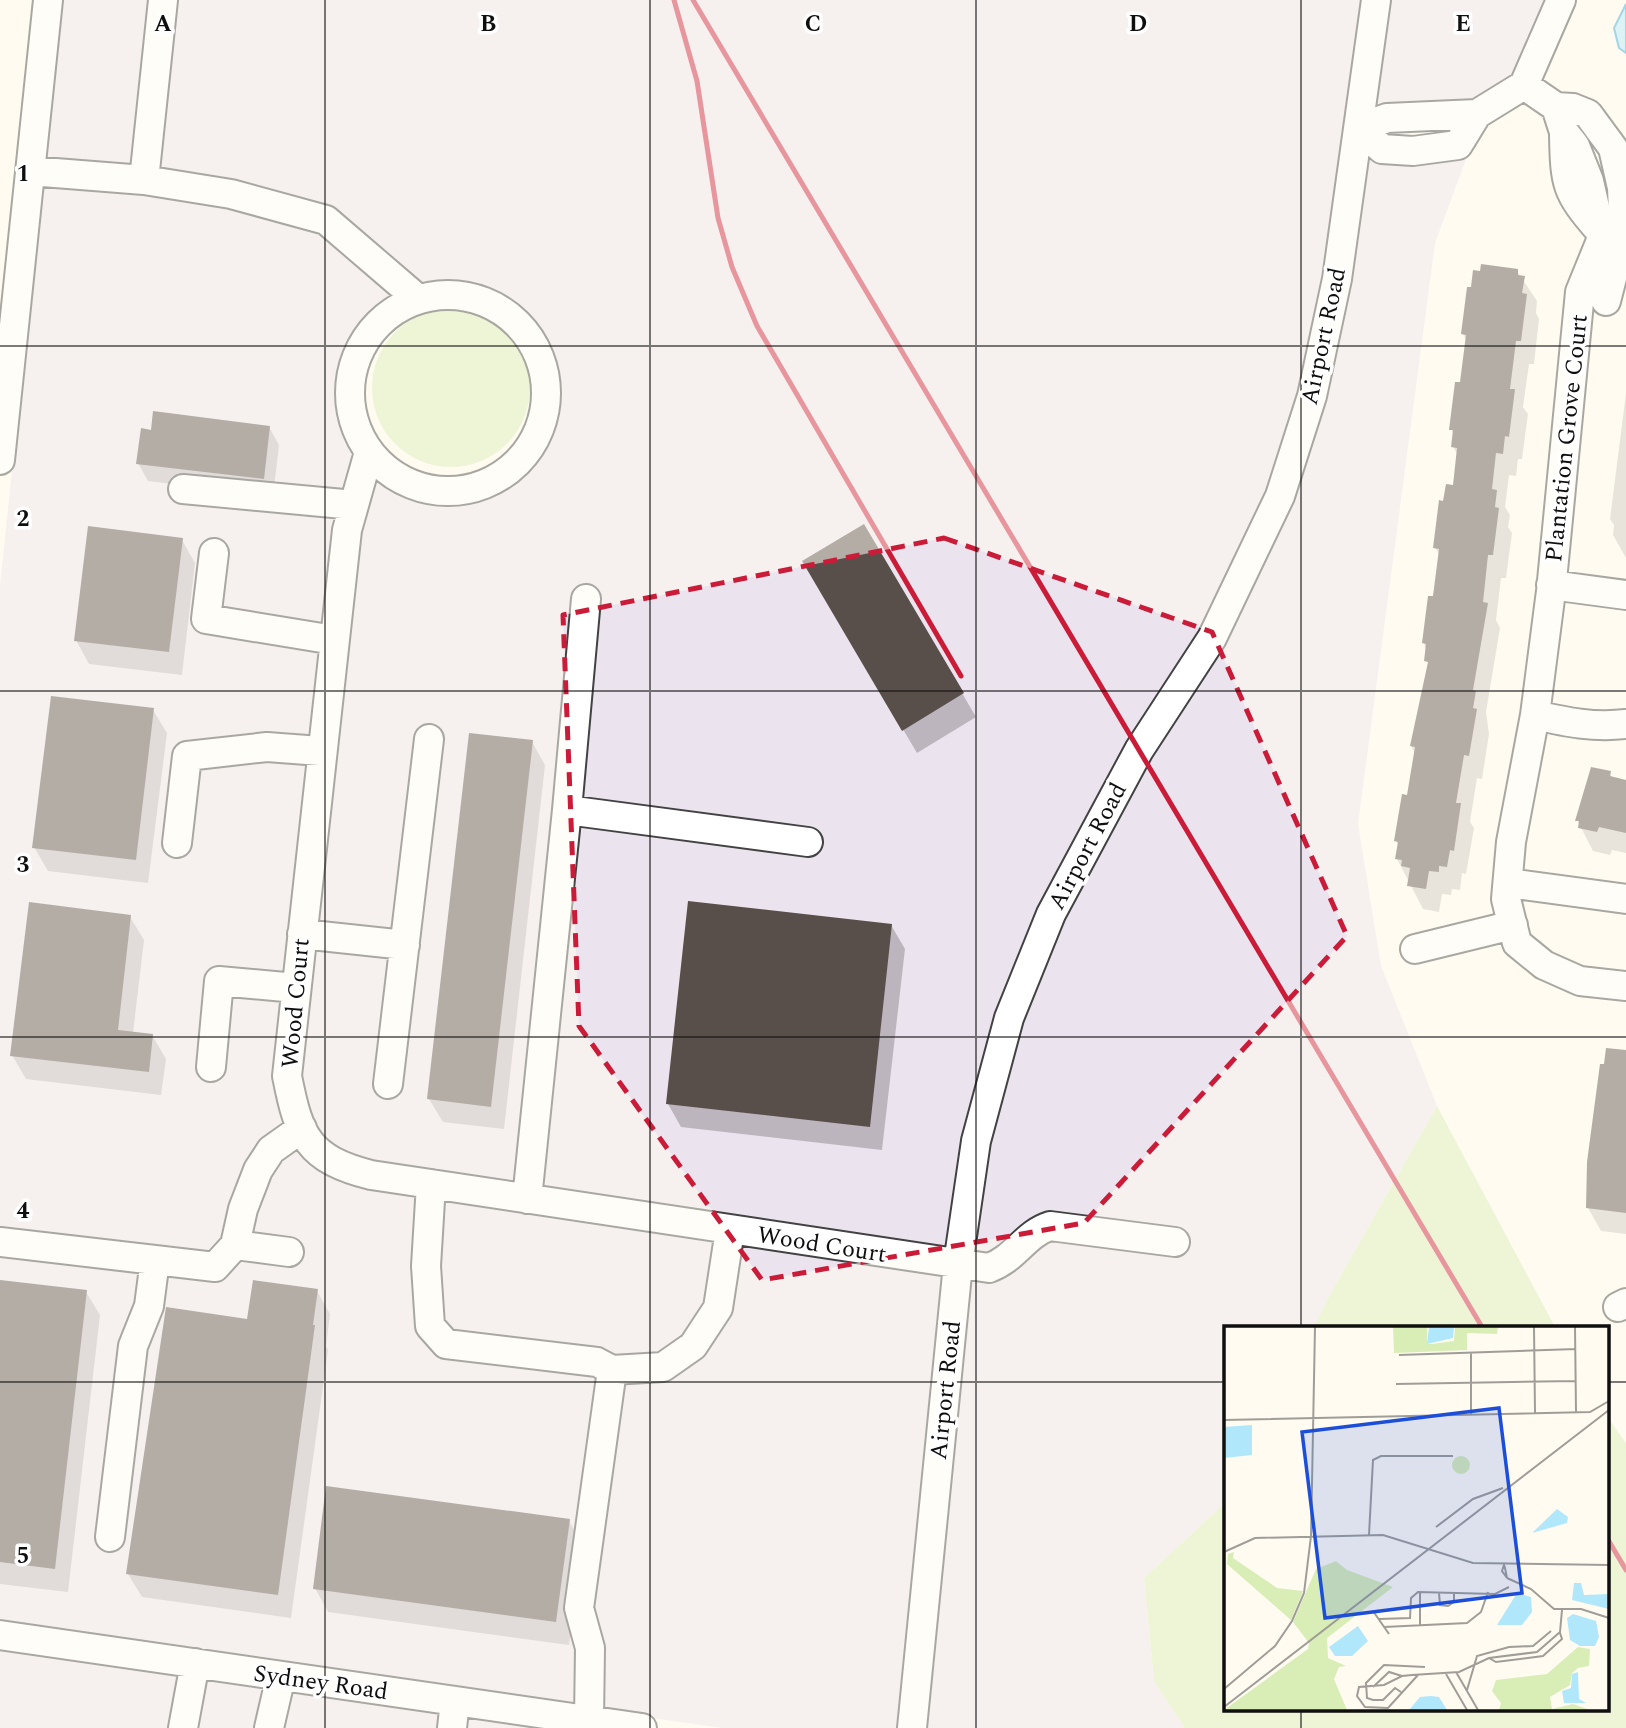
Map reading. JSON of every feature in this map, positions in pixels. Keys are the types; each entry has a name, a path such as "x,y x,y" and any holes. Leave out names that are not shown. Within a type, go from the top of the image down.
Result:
{"street":[{"path":"0,460 11,251 30,171 48,0"},
{"path":"144,180 163,0"},
{"name":"Airport Road","path":"912,1728 958,1264 976,1141 1009,1018 1051,914 1139,750 1212,638 1280,496 1312,396 1337,279 1376,0"},
{"path":"1360,128 1382,149 1413,151 1458,145 1477,114 1524,85 1561,0"},
{"name":"Plantation Grove Court","path":"1524,85 1564,115 1611,119 1626,140"},
{"name":"Plantation Grove Court","path":"1564,115 1589,181 1620,236 1597,257 1604,300 1551,585 1535,715 1511,842 1506,899 1517,943 1544,965 1580,981 1626,986"},
{"path":"30,171 144,180 231,194 327,220 418,299"},
{"path":"451,295 483,301 511,318 533,343 544,374 545,407 535,439 515,465 487,483 455,491 422,488 393,475 369,452 355,424 349,394 354,363 369,335 390,313 418,299 451,295"},
{"name":"Wood Court","path":"369,452 347,530 320,751 287,1076 295,1116 312,1146 339,1167 431,1184 989,1268 1007,1262 1033,1233 1049,1226 1175,1242"},
{"path":"183,489 354,505"},
{"path":"214,553 206,619 334,640"},
{"name":"Plantation Grove Court","path":"1551,585 1626,595"},
{"path":"527,1199 586,598"},
{"path":"1535,715 1593,726 1626,724"},
{"path":"388,1084 429,739"},
{"path":"177,843 187,756 267,747 320,751"},
{"path":"567,810 808,842"},
{"path":"1508,883 1626,899"},
{"path":"1415,949 1513,925"},
{"path":"302,934 405,946"},
{"path":"211,1067 219,981 296,988"},
{"path":"0,1242 215,1267 235,1245 243,1209 258,1170 271,1150 302,1128"},
{"path":"431,1184 426,1266 430,1326 446,1344 597,1362 612,1370 663,1367 692,1346 718,1308 730,1230"},
{"path":"235,1245 289,1252"},
{"path":"110,1537 133,1346 149,1306 155,1260"},
{"path":"589,1720 590,1648 579,1608 612,1370"},
{"name":"Sydney Road","path":"0,1635 281,1676 453,1714 589,1720 642,1728"},
{"path":"183,1728 195,1663"},
{"path":"269,1728 281,1676"}],"highlighted area":[{"path":"944,538 1212,632 1347,936 1084,1223 762,1280 579,1026 563,615"}],"shaded area":[{"path":"61,0 1363,0 1324,277 1300,393 1268,491 1200,633 1039,910 947,1251 374,1164 345,1156 323,1139 307,1113 300,1075 359,532 376,475 387,485 422,500 459,502 491,494 526,472 547,442 558,407 556,371 543,337 519,308 486,290 449,283 412,289 381,305 359,327 341,361 337,395 342,426 355,453 334,528 307,750 274,1074 283,1121 300,1152 944,1274 899,1728 722,1728 0,1624 0,586"},
{"path":"1389,0 1547,0 1513,77 1472,103 1375,109"},
{"path":"1469,151 1435,243 1358,824 1381,966 1437,1106 1314,1326 1224,1326 1224,1504 1144,1578 1154,1681 1185,1728 925,1728 971,1266 989,1143 1022,1022 1063,919 1151,756 1224,643 1350,281 1369,153"},
{"path":"0,1647 560,1728 0,1728"}],"green space":[{"path":"451,309 481,315 507,332 524,358 530,388 524,418 507,444 481,461 451,467 421,461 395,444 378,418 372,388 378,358 395,332 421,315"},
{"path":"1437,1106 1554,1326 1314,1326"},
{"path":"1608,1417 1626,1443 1626,1728 1185,1728 1154,1681 1144,1578 1224,1504 1224,1710 1608,1710"}],"water":[{"path":"1626,4 1626,53 1619,48 1614,28"}],"building":[{"path":"1481,264 1518,269 1518,275 1525,276 1522,293 1527,294 1521,341 1516,341 1510,389 1515,389 1509,437 1505,436 1503,454 1496,453 1492,489 1497,490 1495,507 1499,508 1493,555 1488,555 1483,602 1488,603 1473,690 1476,691 1473,708 1477,709 1469,756 1464,755 1456,803 1461,803 1454,851 1450,850 1447,867 1439,866 1439,872 1429,871 1426,889 1407,886 1410,868 1401,866 1402,860 1395,859 1398,842 1394,841 1402,794 1407,795 1415,747 1410,746 1428,662 1424,661 1426,644 1422,643 1428,596 1433,596 1439,549 1433,548 1439,500 1443,501 1446,484 1453,485 1457,448 1451,447 1453,430 1449,430 1455,382 1460,382 1466,335 1461,334 1467,287 1471,287 1473,270 1480,271"},
{"path":"153,411 270,426 264,479 136,464 141,428 151,430"},
{"path":"864,524 964,693 902,731 802,561"},
{"path":"88,526 183,538 169,652 74,641"},
{"path":"51,696 154,708 136,860 32,848"},
{"path":"469,733 533,740 491,1107 427,1099"},
{"path":"1591,767 1611,771 1610,776 1626,780 1626,833 1599,827 1597,832 1578,828 1579,821 1575,821"},
{"path":"688,901 892,924 870,1127 666,1104"},
{"path":"29,902 131,915 118,1030 153,1034 149,1072 10,1056"},
{"path":"1606,1048 1626,1050 1626,1213 1586,1208 1587,1162 1600,1064 1604,1064"},
{"path":"0,1280 87,1290 55,1569 0,1562"},
{"path":"253,1280 318,1289 278,1595 126,1574 166,1307 247,1319"},
{"path":"326,1486 570,1519 556,1622 313,1589"}],"railway":[{"path":"674,0 697,81 718,218 732,267 757,326 961,676"},
{"path":"693,0 1481,1326"},
{"path":"1608,1540 1626,1570"}]}
